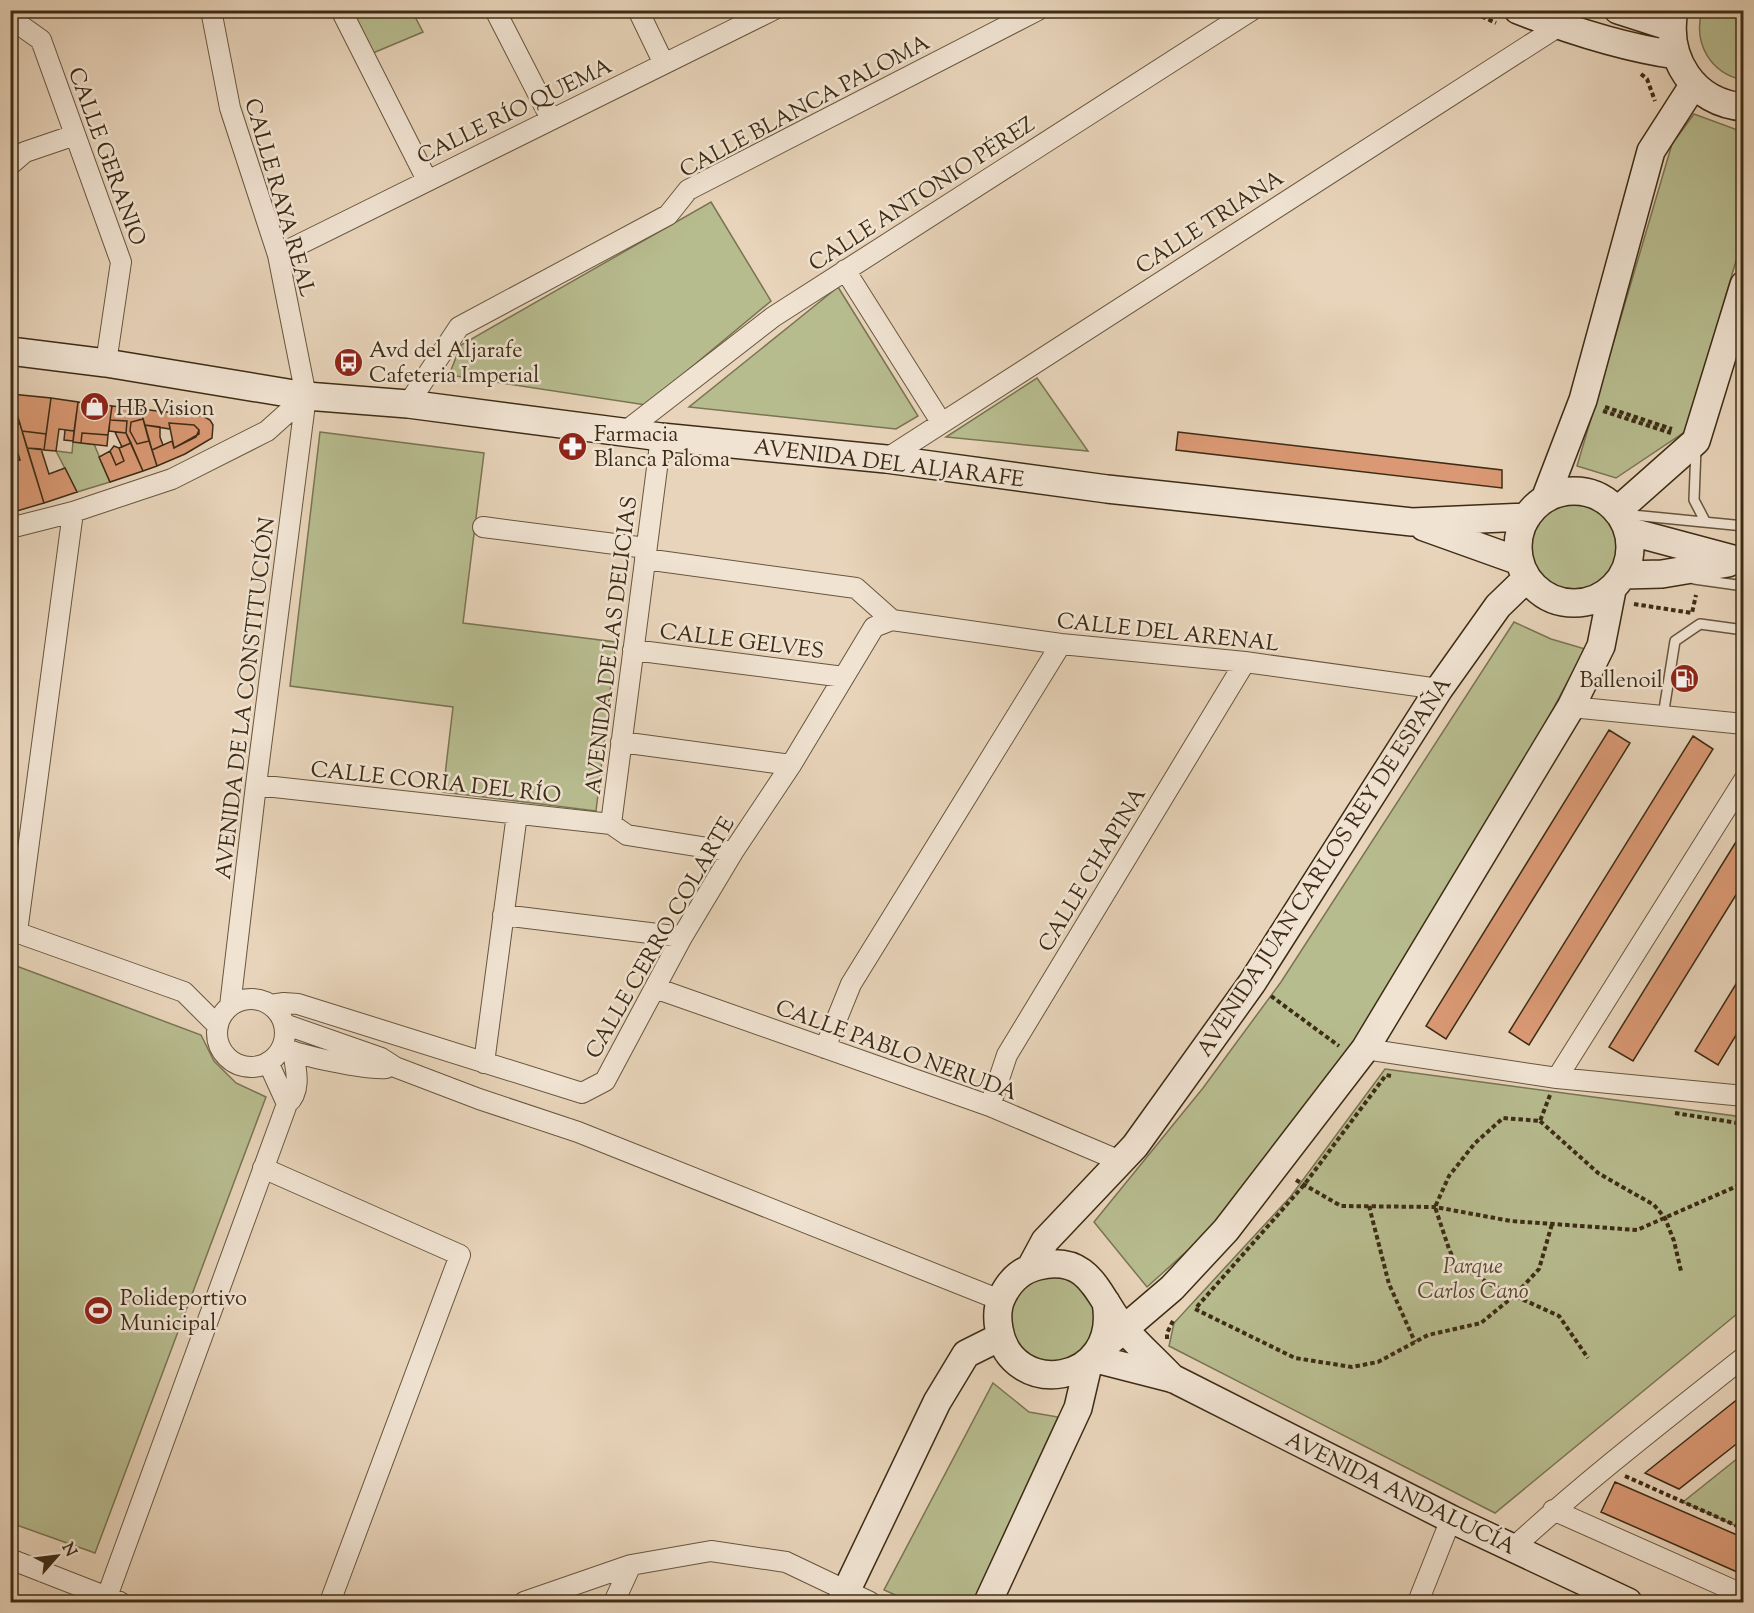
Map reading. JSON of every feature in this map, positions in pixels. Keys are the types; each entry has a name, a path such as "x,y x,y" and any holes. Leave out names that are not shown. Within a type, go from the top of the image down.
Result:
{"street":[{"name":"CALLE RAYA REAL","path":"211,10 230,108 278,255 306,396"},
{"path":"341,10 427,180"},
{"path":"495,10 551,119"},
{"path":"638,10 664,64"},
{"name":"CALLE RÍO QUEMA","path":"278,255 773,10"},
{"name":"CALLE BLANCA PALOMA","path":"408,404 459,327 668,215 688,190 1038,10"},
{"name":"CALLE ANTONIO PÉREZ","path":"626,431 773,317 1252,10"},
{"path":"1518,10 1559,26 1639,50 1676,55"},
{"path":"1618,10 1673,19 1676,55 1683,71 1711,98 1732,106 1743,107"},
{"name":"CALLE GERANIO","path":"10,18 41,40 120,262 106,363"},
{"name":"CALLE TRIANA","path":"886,459 1559,26"},
{"path":"1694,84 1651,151 1581,404 1536,508 1520,530 1518,546 1523,569 1540,592 1557,601 1576,604 1595,600 1618,583 1662,574 1743,570"},
{"path":"10,165 25,152 75,135"},
{"path":"845,270 941,422"},
{"path":"1621,519 1696,441 1743,285"},
{"name":"AVENIDA DEL ALJARAFE","path":"10,351 106,363 306,396 408,404 661,437 886,459 1107,489 1412,522 1536,508"},
{"path":"10,528 73,512 172,479 267,431 306,396"},
{"name":"AVENIDA DE LA CONSTITUCIÓN","path":"230,1006 306,396"},
{"name":"AVENIDA DE LAS DELICIAS","path":"611,824 661,437"},
{"path":"1174,1379 1124,1329 1097,1286 1084,1273 1076,1269 1067,1265 1049,1263 1031,1268 1018,1275 1007,1286 1000,1300 997,1319 1000,1338 1009,1354 1023,1366 1040,1374 1059,1375 1077,1370 1093,1357 1124,1329 1172,1288 1226,1230 1361,1054 1571,707 1601,646 1618,583 1629,561 1630,546 1621,519 1608,502 1593,494 1577,491 1560,493 1536,508"},
{"path":"73,512 14,931 184,992 218,1026"},
{"path":"1621,519 1743,570"},
{"name":"AVENIDA DEL ALJARAFE","path":"1412,522 1523,569"},
{"path":"483,527 856,588 892,620"},
{"name":"AVENIDA JUAN CARLOS REY DE ESPAÑA","path":"1031,1268 1045,1241 1135,1146 1252,983 1439,688 1523,569"},
{"name":"CALLE DEL ARENAL","path":"892,620 1061,644 1245,662 1439,688"},
{"name":"CALLE CERRO COLARTE","path":"270,1005 297,1004 582,1093 605,1081 682,937 733,852 790,765 874,627 892,620"},
{"path":"825,1048 851,984 1061,644"},
{"name":"CALLE GELVES","path":"633,650 844,677"},
{"name":"CALLE CHAPINA","path":"990,1106 1006,1055 1245,662"},
{"path":"1571,707 1743,724"},
{"path":"621,742 790,765"},
{"path":"1554,1086 1743,780"},
{"name":"CALLE CORIA DEL RÍO","path":"256,785 611,824 627,835 733,852"},
{"path":"484,1063 517,814"},
{"path":"503,915 682,937"},
{"name":"CALLE PABLO NERUDA","path":"656,988 990,1106 1120,1161"},
{"path":"10,1559 110,1601 263,1168 287,1104 293,1099 298,1078 288,1050 284,1024 270,1005 259,1000 247,999 230,1006 222,1015 217,1037 230,1060 240,1065 252,1067 268,1062 288,1050 378,1068 395,1067"},
{"path":"284,1024 381,1058 395,1067 479,1099 578,1132 1000,1300"},
{"path":"1361,1054 1554,1086 1743,1096"},
{"path":"268,1062 287,1104"},
{"path":"263,1168 460,1255 330,1602"},
{"path":"1172,1288 1155,1327 1158,1349 1174,1379"},
{"path":"988,1602 1078,1408 1093,1357 1107,1332 1106,1302"},
{"path":"524,1602 631,1565 711,1551 786,1562 853,1599 937,1402 966,1354 1000,1338"},
{"path":"1093,1357 1174,1379"},
{"path":"1514,1548 1605,1467 1743,1357"},
{"name":"AVENIDA ANDALUCÍA","path":"1174,1379 1451,1519 1628,1602"},
{"path":"1554,1510 1743,1595"},
{"path":"1418,1602 1451,1519"},
{"path":"614,1602 631,1565"}],"lane":[{"path":"1696,441 1694,500 1705,521"},
{"path":"1621,519 1705,521 1743,526"},
{"path":"1663,716 1675,641 1700,624 1743,630"}],"path":[{"path":"1637,70 1647,79 1656,102"},
{"path":"1594,408 1696,441"},
{"path":"1271,996 1361,1054"},
{"path":"1398,1077 1386,1075 1304,1185 1195,1309 1295,1358 1352,1367 1378,1362 1428,1335 1481,1323 1515,1295 1539,1269 1552,1224"},
{"path":"1539,1093 1554,1086"},
{"path":"1540,1120 1554,1086"},
{"path":"1664,1111 1743,1124"},
{"path":"1588,1358 1559,1316 1491,1285 1455,1262 1435,1207 1449,1176 1475,1143 1503,1118 1540,1120 1598,1173 1653,1205 1665,1218 1674,1241 1681,1271"},
{"path":"1274,1167 1341,1206 1435,1207 1511,1221 1636,1230 1743,1183"},
{"path":"1369,1206 1389,1284 1415,1342"},
{"path":"1605,1467 1743,1529"}],"green space":[{"path":"353,11 412,11 423,32 373,53"},
{"path":"1702,11 1743,11 1743,80 1721,71 1707,55 1700,34"},
{"path":"1694,114 1743,132 1743,237 1686,431 1616,478 1577,466 1672,144"},
{"path":"711,202 771,301 646,405 449,375 461,345"},
{"path":"838,287 918,416 896,429 689,407"},
{"path":"1037,378 1088,451 946,437"},
{"path":"320,432 484,453 463,623 616,642 596,811 443,792 453,707 290,686"},
{"path":"73,442 94,444 110,482 77,492 56,451 72,453"},
{"path":"1574,504 1591,508 1605,517 1614,531 1618,548 1614,565 1605,579 1591,588 1574,592 1557,588 1543,579 1534,565 1530,548 1534,531 1543,517 1557,508"},
{"path":"1514,622 1551,639 1585,649 1530,752 1354,1041 1216,1225 1147,1287 1094,1222 1203,1088 1281,982"},
{"name":"Polideportivo Municipal","path":"11,964 201,1035 214,1061 236,1083 266,1097 95,1553 11,1523"},
{"name":"Parque Carlos Cano","path":"1385,1069 1743,1117 1743,1309 1495,1513 1169,1346 1174,1323 1291,1196"},
{"path":"1053,1277 1069,1280 1083,1289 1092,1303 1095,1319 1092,1335 1083,1349 1069,1358 1053,1361 1037,1358 1023,1349 1014,1335 1011,1319 1014,1303 1023,1289 1037,1280"},
{"path":"993,1383 1029,1412 1058,1417 973,1602 911,1602 884,1590"},
{"path":"1743,1454 1743,1529 1683,1502"}],"building":[{"path":"11,394 51,398 46,434 22,431"},
{"path":"51,398 78,402 74,431 59,429 56,451 44,450"},
{"path":"78,402 112,406 108,435 82,433 81,443 73,442"},
{"path":"112,406 140,409 143,419 131,422 130,431 137,444 149,441 157,466 143,471 126,433 127,421 110,420"},
{"path":"140,409 203,416 213,425 212,438 185,454 157,466 152,450 172,441 174,448 196,437 199,430 194,425 169,423 170,429 145,425"},
{"path":"10,411 16,411 20,424 10,423"},
{"path":"143,419 149,441 137,444 130,431 131,422"},
{"path":"110,420 127,421 126,433 109,431"},
{"path":"10,423 20,424 44,503 10,513 10,463 20,460 15,444 10,446"},
{"path":"169,423 194,425 199,430 199,434 174,448"},
{"path":"145,425 160,427 163,445 152,450"},
{"path":"65,430 74,431 73,441 64,440"},
{"path":"22,431 46,434 44,450 27,448"},
{"path":"115,432 126,433 131,443 122,447"},
{"path":"1178,432 1502,470 1502,488 1176,450"},
{"path":"82,433 108,435 107,446 81,443"},
{"path":"131,443 143,471 110,482 99,457 110,451 116,465 124,461 119,448"},
{"path":"15,444 20,460 10,463 10,446"},
{"path":"114,446 119,448 124,461 116,465 110,451"},
{"path":"27,448 41,449 49,474 65,468 77,492 44,503"},
{"path":"1609,730 1630,743 1446,1039 1426,1026"},
{"path":"1693,736 1713,749 1529,1045 1509,1032"},
{"path":"1744,829 1744,882 1633,1061 1609,1047"},
{"path":"1744,971 1744,1022 1718,1065 1695,1051"},
{"path":"1744,1394 1744,1438 1679,1489 1645,1473"},
{"path":"1615,1482 1744,1538 1744,1575 1601,1512"}],"place":[{"name":"Avd del Aljarafe Cafeteria Imperial","path":"348,362"},
{"name":"HB Vision","path":"95,407"},
{"name":"Farmacia Blanca Paloma","path":"573,446"},
{"name":"Ballenoil","path":"1684,679"},
{"name":"Polideportivo Municipal","path":"99,1310"}]}
